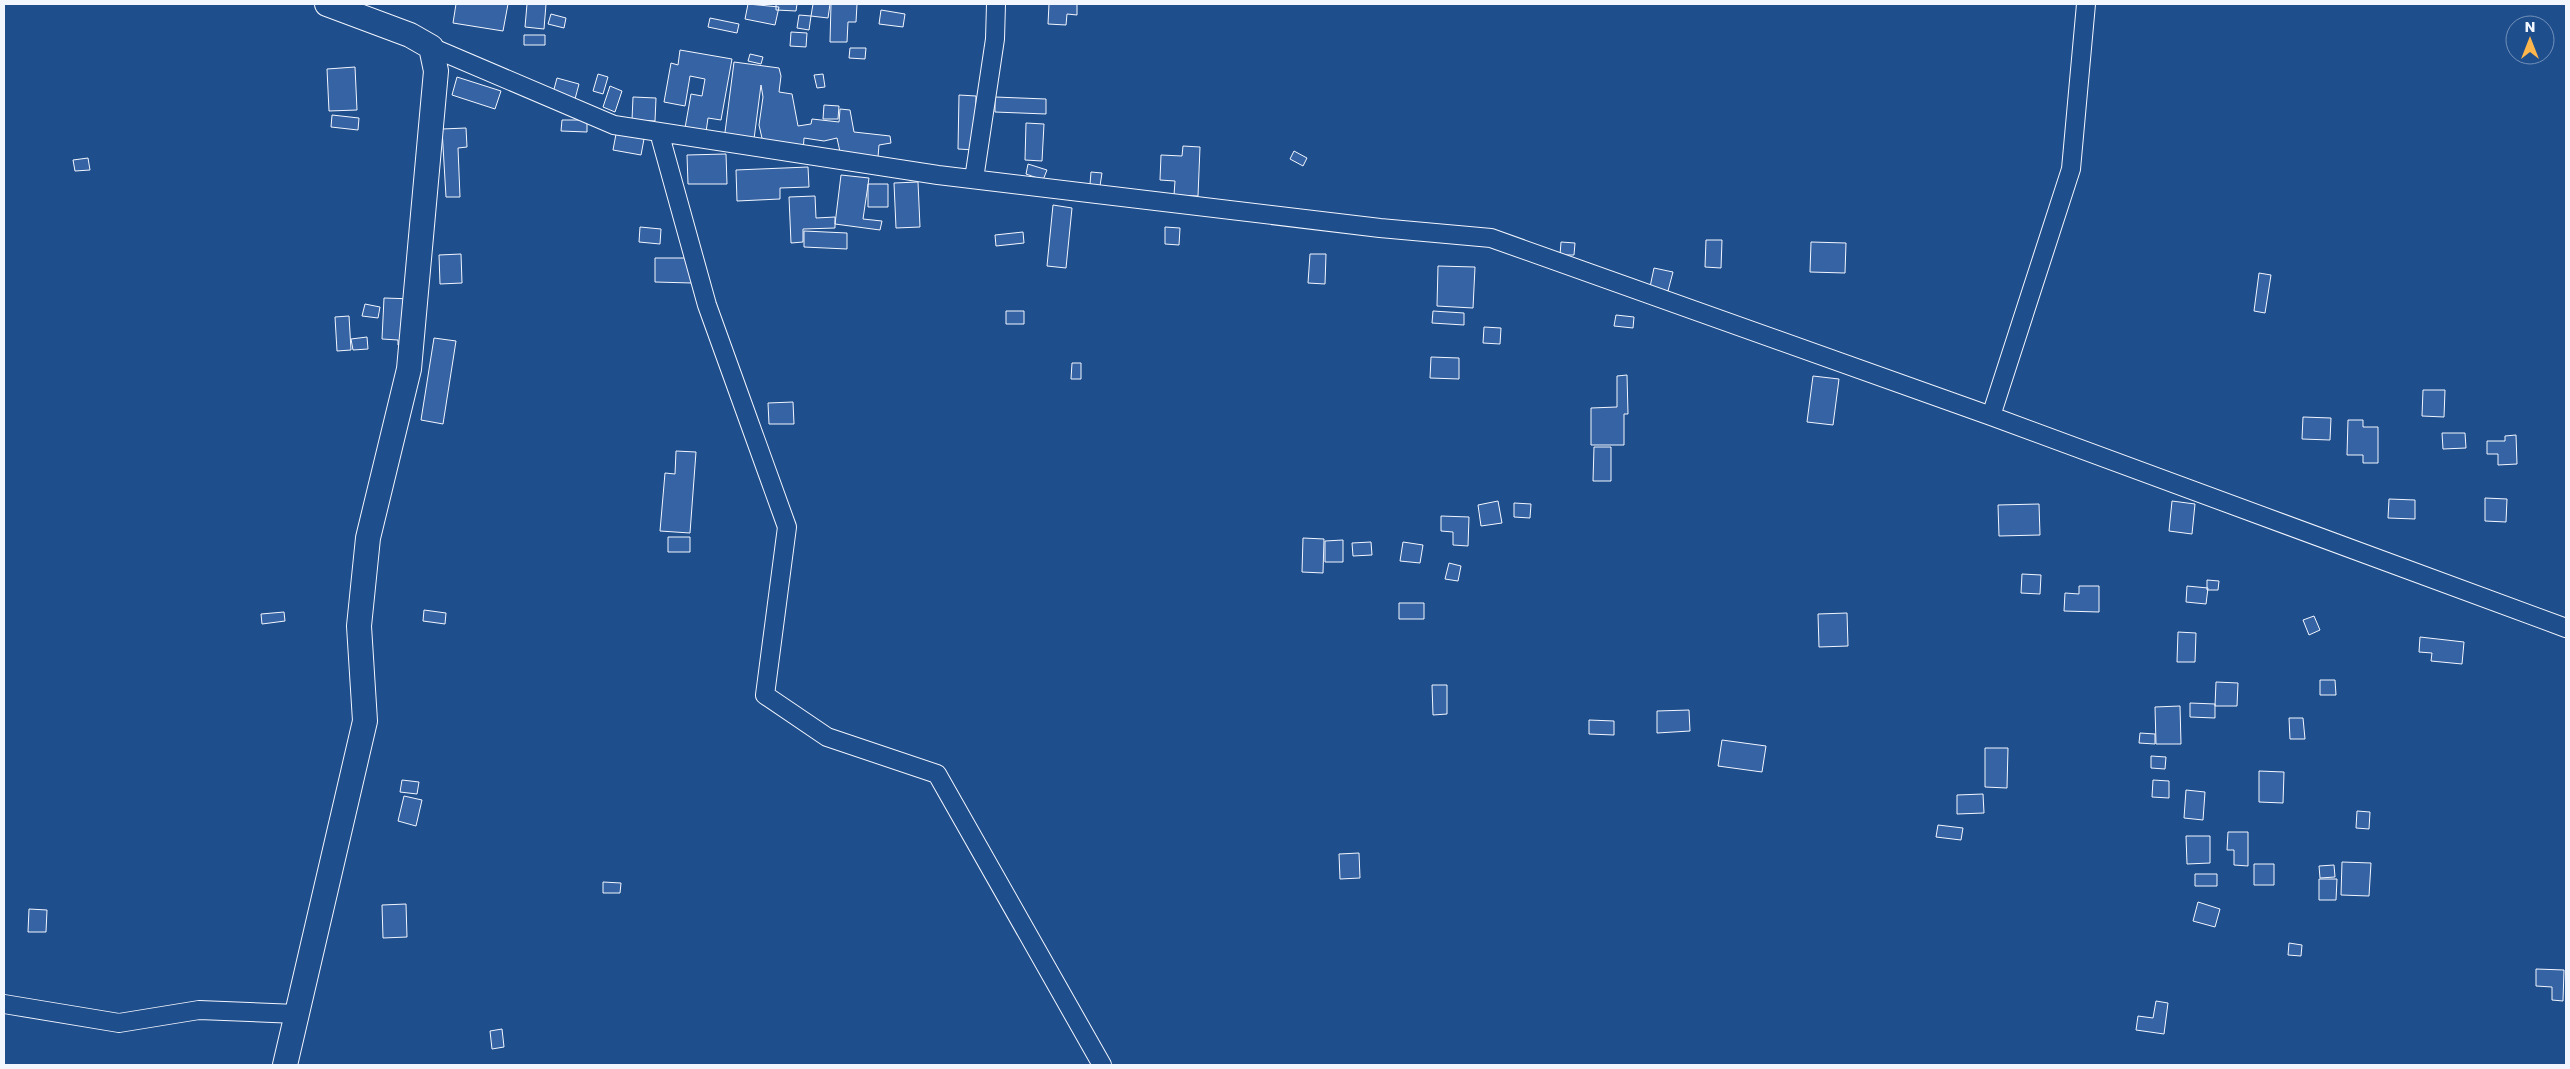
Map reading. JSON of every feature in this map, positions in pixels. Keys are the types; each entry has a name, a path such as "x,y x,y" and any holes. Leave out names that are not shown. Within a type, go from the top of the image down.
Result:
{"street":[{"path":"326,4 410,35 431,47 614,125 974,179 1370,227 1491,238 1991,416 2566,628"},
{"path":"974,179 995,39 996,4"},
{"path":"1991,416 2071,169 2086,4"},
{"path":"285,1065 365,721 359,626 368,538 409,369 436,71 431,47"},
{"path":"658,132 707,306 787,527 765,695 827,737 937,774 1102,1065"},
{"path":"4,1004 119,1023 199,1010 297,1014"}],"building":[{"path":"456,4 508,4 503,31 453,23"},
{"path":"527,4 546,4 544,29 525,27"},
{"path":"748,4 779,7 775,25 745,19"},
{"path":"776,4 797,4 796,11 776,10"},
{"path":"813,4 830,4 828,18 811,16"},
{"path":"831,4 857,4 856,22 848,22 847,42 830,42"},
{"path":"1049,4 1077,4 1077,15 1067,14 1066,25 1048,24"},
{"path":"881,10 905,14 903,27 879,24"},
{"path":"551,14 566,18 564,28 548,24"},
{"path":"799,15 811,16 809,30 797,28"},
{"path":"710,18 739,24 737,33 708,27"},
{"path":"791,32 807,33 806,47 790,46"},
{"path":"524,35 545,35 545,45 524,45"},
{"path":"850,48 866,48 865,59 849,58"},
{"path":"680,50 732,59 721,120 708,118 706,132 685,128 691,94 702,96 705,79 690,76 685,106 664,102 671,63 678,65"},
{"path":"750,54 763,57 761,64 748,61"},
{"path":"734,62 779,68 781,76 779,92 792,94 798,126 811,124 812,119 839,122 840,109 850,110 854,132 890,136 891,143 879,145 878,157 840,152 837,138 824,141 804,138 803,152 764,147 759,125 763,97 761,85 754,139 724,140"},
{"path":"355,67 357,110 329,111 327,69"},
{"path":"598,74 608,77 603,94 593,91"},
{"path":"823,74 825,87 817,88 814,75"},
{"path":"457,77 501,91 495,109 452,95"},
{"path":"557,78 579,84 575,99 553,93"},
{"path":"610,86 622,91 615,112 603,107"},
{"path":"959,95 976,96 975,150 958,149"},
{"path":"633,97 656,98 655,121 632,120"},
{"path":"995,97 1046,99 1046,114 995,112"},
{"path":"824,105 839,106 838,119 823,119"},
{"path":"332,115 359,118 358,130 331,127"},
{"path":"562,120 587,120 587,132 561,131"},
{"path":"1026,123 1044,124 1042,161 1025,160"},
{"path":"466,128 467,147 458,148 460,197 446,197 442,129"},
{"path":"616,134 644,139 641,155 613,150"},
{"path":"1183,146 1200,147 1198,196 1174,195 1175,181 1160,180 1161,155 1182,156"},
{"path":"1294,151 1307,158 1303,166 1290,159"},
{"path":"726,154 727,184 688,184 687,155"},
{"path":"88,158 90,170 75,171 73,160"},
{"path":"1028,164 1047,170 1043,180 1026,174"},
{"path":"808,167 809,187 780,188 780,199 737,201 736,170"},
{"path":"1091,172 1102,173 1100,186 1090,184"},
{"path":"841,175 869,178 863,219 882,221 880,230 835,224"},
{"path":"918,182 920,227 896,228 894,183"},
{"path":"868,184 888,184 888,207 868,207"},
{"path":"815,196 816,218 835,217 835,228 803,229 803,242 791,243 789,197"},
{"path":"1053,205 1072,208 1066,268 1047,266"},
{"path":"640,227 661,229 660,244 639,242"},
{"path":"1165,227 1180,228 1179,245 1165,244"},
{"path":"804,231 847,233 847,249 804,247"},
{"path":"1023,232 1024,243 996,246 995,235"},
{"path":"1706,240 1722,240 1721,268 1705,267"},
{"path":"1561,242 1575,243 1574,255 1560,255"},
{"path":"1811,242 1846,243 1845,273 1810,272"},
{"path":"461,254 462,283 440,284 439,255"},
{"path":"1310,254 1326,254 1325,284 1308,283"},
{"path":"655,258 692,258 692,283 655,282"},
{"path":"1438,266 1475,267 1473,308 1437,306"},
{"path":"1654,268 1673,272 1668,291 1650,287"},
{"path":"2259,273 2271,275 2265,313 2254,311"},
{"path":"384,298 414,299 412,346 398,345 398,340 382,339"},
{"path":"365,304 380,307 378,318 362,316"},
{"path":"1006,311 1024,311 1024,324 1006,324"},
{"path":"1433,311 1464,313 1464,325 1432,323"},
{"path":"1616,315 1634,317 1633,328 1614,326"},
{"path":"349,316 351,350 337,351 335,317"},
{"path":"1484,327 1501,328 1500,344 1483,343"},
{"path":"367,337 368,349 353,350 351,339"},
{"path":"434,338 456,341 443,424 421,420"},
{"path":"1431,357 1459,358 1459,379 1430,378"},
{"path":"1072,363 1081,363 1081,379 1071,379"},
{"path":"1627,375 1628,414 1624,414 1624,445 1591,445 1591,408 1617,407 1617,376"},
{"path":"1813,376 1839,379 1833,425 1807,422"},
{"path":"2423,390 2445,390 2444,417 2422,416"},
{"path":"793,402 794,424 769,424 768,403"},
{"path":"2303,417 2331,418 2330,440 2302,439"},
{"path":"2348,420 2363,420 2363,427 2378,427 2378,463 2363,463 2363,455 2347,455"},
{"path":"2442,433 2465,433 2466,448 2443,449"},
{"path":"2516,435 2517,464 2498,465 2498,454 2487,454 2487,441 2505,441 2505,436"},
{"path":"1594,447 1611,447 1611,481 1593,481"},
{"path":"676,451 696,452 690,533 660,531 665,473 675,474"},
{"path":"2485,498 2507,499 2506,522 2485,521"},
{"path":"2389,499 2415,500 2415,519 2388,518"},
{"path":"1498,501 1502,523 1481,526 1478,505"},
{"path":"2172,501 2195,504 2192,534 2169,531"},
{"path":"1514,503 1531,504 1530,518 1514,517"},
{"path":"2039,504 2040,535 1999,536 1998,505"},
{"path":"1441,516 1469,517 1468,546 1453,545 1453,532 1441,531"},
{"path":"668,537 690,537 690,552 668,552"},
{"path":"1303,538 1324,539 1323,573 1302,572"},
{"path":"1343,540 1343,562 1325,562 1325,541"},
{"path":"1371,542 1372,555 1353,556 1352,543"},
{"path":"1403,542 1423,545 1420,563 1400,561"},
{"path":"1449,563 1461,566 1458,581 1445,579"},
{"path":"2022,574 2041,575 2040,594 2021,593"},
{"path":"2207,580 2219,581 2218,590 2207,590"},
{"path":"2079,586 2099,586 2099,612 2064,611 2065,593 2079,594"},
{"path":"2187,586 2208,588 2206,604 2186,602"},
{"path":"1399,603 1424,603 1424,619 1399,619"},
{"path":"424,610 446,613 445,624 423,621"},
{"path":"284,612 285,621 262,624 261,614"},
{"path":"1847,613 1848,646 1819,647 1818,614"},
{"path":"2314,616 2320,630 2309,635 2303,620"},
{"path":"2178,632 2196,633 2195,662 2177,662"},
{"path":"2420,637 2464,642 2462,664 2431,661 2432,653 2419,652"},
{"path":"2320,680 2335,680 2336,695 2320,695"},
{"path":"2216,682 2238,683 2237,706 2215,706"},
{"path":"1432,685 1447,685 1447,714 1433,715"},
{"path":"2190,703 2215,704 2215,718 2190,717"},
{"path":"2180,706 2181,744 2156,744 2155,707"},
{"path":"1689,710 1690,731 1657,733 1657,711"},
{"path":"2289,718 2303,718 2305,739 2290,739"},
{"path":"1589,720 1614,721 1614,735 1589,734"},
{"path":"2140,733 2155,734 2155,744 2139,743"},
{"path":"1722,740 1766,746 1762,772 1718,766"},
{"path":"1985,748 2008,748 2007,788 1985,787"},
{"path":"2151,756 2166,757 2165,769 2151,768"},
{"path":"2259,771 2284,772 2283,803 2259,802"},
{"path":"402,780 419,782 417,794 400,792"},
{"path":"2153,780 2169,781 2169,798 2152,797"},
{"path":"2186,790 2205,792 2203,820 2184,818"},
{"path":"1983,794 1984,813 1957,814 1957,795"},
{"path":"404,796 422,800 416,826 398,821"},
{"path":"2357,811 2370,812 2369,829 2356,828"},
{"path":"1938,825 1963,828 1961,840 1936,837"},
{"path":"2228,832 2248,832 2248,866 2234,865 2234,850 2227,850"},
{"path":"2186,836 2210,836 2210,863 2187,864"},
{"path":"1359,853 1360,878 1340,879 1339,854"},
{"path":"2342,862 2371,863 2369,896 2341,895"},
{"path":"2254,864 2274,864 2274,885 2254,885"},
{"path":"2334,865 2335,877 2320,878 2319,866"},
{"path":"2195,874 2217,874 2217,886 2195,886"},
{"path":"2319,879 2337,879 2336,900 2319,900"},
{"path":"603,882 621,883 620,893 603,893"},
{"path":"2198,902 2220,909 2215,927 2193,921"},
{"path":"406,904 407,937 383,938 382,905"},
{"path":"29,909 47,910 46,932 28,932"},
{"path":"2289,943 2302,945 2301,956 2288,955"},
{"path":"2536,969 2564,970 2563,1001 2552,1000 2552,987 2536,986"},
{"path":"2156,1001 2168,1003 2164,1034 2136,1030 2138,1016 2153,1018"},
{"path":"502,1029 504,1047 492,1049 490,1031"}]}
